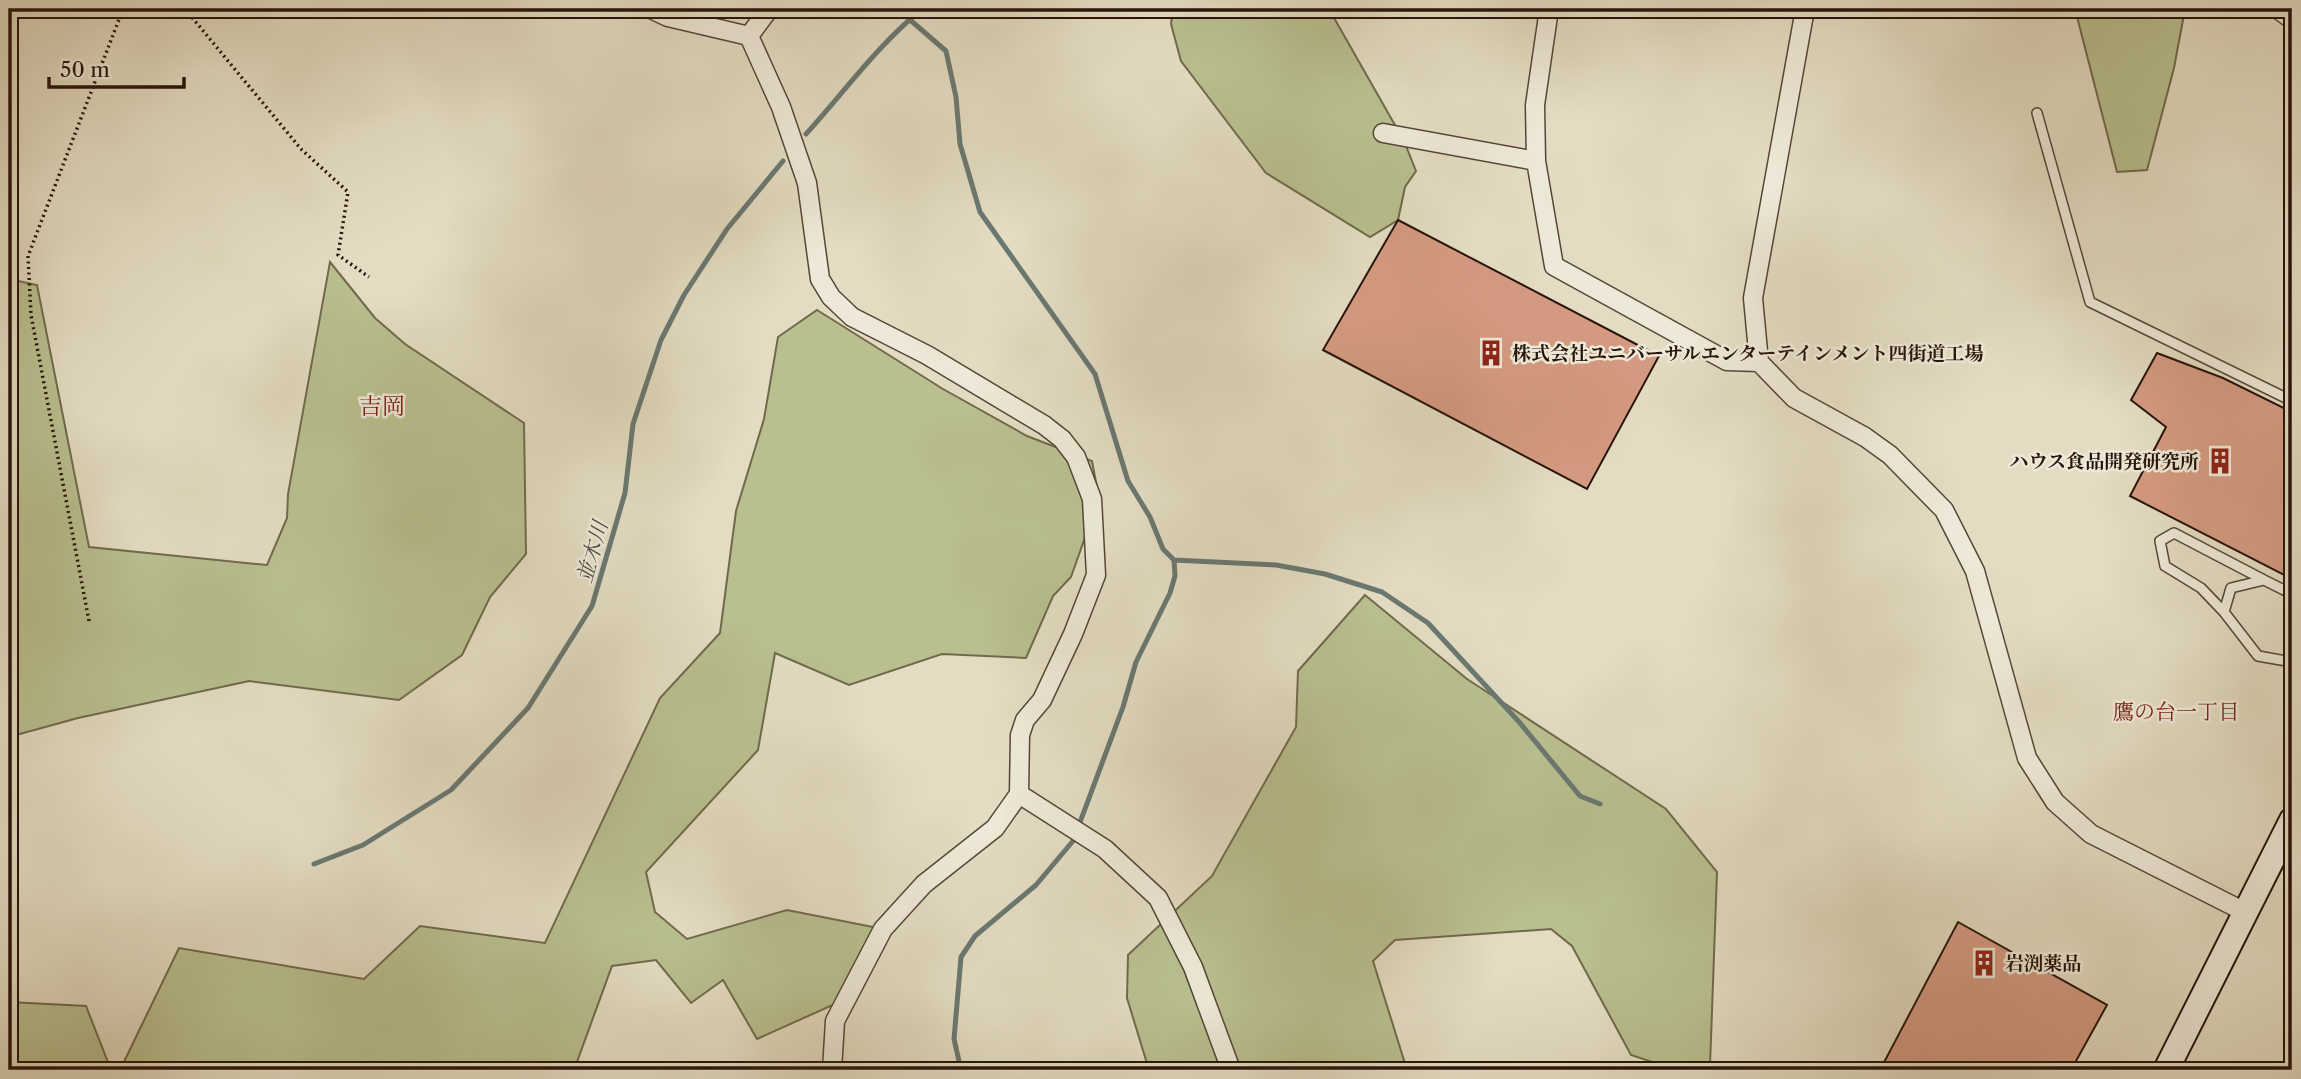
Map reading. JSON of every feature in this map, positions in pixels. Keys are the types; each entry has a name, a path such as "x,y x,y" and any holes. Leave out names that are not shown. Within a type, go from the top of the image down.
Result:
{"street":[{"path":"652,9 668,16 749,36"},
{"path":"749,36 769,9"},
{"path":"1549,9 1535,105 1536,161 1554,266 1727,361 1759,362"},
{"path":"1805,9 1753,298 1759,362 1794,398 1890,454 1944,510 1975,571 2027,758 2055,802 2091,834 2247,913"},
{"path":"749,36 781,107 807,183 820,279 831,297 852,317 927,355 1044,425 1062,439 1076,457 1092,499 1096,575 1073,635 1042,700 1025,720 1020,735 1019,794 995,828 924,884 883,929 835,1021 832,1070"},
{"path":"1383,133 1536,161"},
{"path":"1019,794 1105,849 1157,898 1193,967 1231,1070"},
{"path":"2166,1070 2292,820"}],"lane":[{"path":"2270,9 2292,25"},
{"path":"2037,113 2090,302 2292,401"},
{"path":"2292,594 2175,533 2160,541 2165,566 2202,588 2258,656 2292,662"},
{"path":"2224,612 2231,588 2264,580"}],"path":[{"path":"89,621 31,315 28,256 123,9"},
{"path":"185,9 301,149 348,192 338,256 369,277"}],"green space":[{"path":"1173,9 1329,9 1404,141 1416,171 1405,187 1398,220 1370,237 1266,173 1181,61 1171,24"},
{"path":"2075,9 2185,9 2174,68 2147,170 2117,172"},
{"path":"330,262 375,318 405,344 524,423 526,554 490,597 462,655 399,700 249,681 78,718 9,737 9,279 37,285 89,547 267,565 287,518 288,494"},
{"path":"817,310 943,389 1027,436 1092,461 1099,498 1071,577 1053,596 1026,658 942,654 849,685 775,653 758,750 646,872 655,912 687,939 787,910 883,929 846,999 757,1039 723,980 691,1003 656,960 612,966 574,1070 120,1070 179,948 364,979 420,926 545,943 660,698 720,633 736,511 764,419 778,337"},
{"path":"1365,595 1467,679 1666,809 1717,872 1710,1066 1676,1070 1631,1055 1572,946 1551,929 1395,940 1373,961 1407,1070 1149,1070 1127,998 1128,955 1212,876 1296,727 1298,671"},
{"path":"9,1002 86,1006 111,1070 9,1070"}],"building":[{"name":"株式会社ユニバーサルエンターテインメント四街道工場","path":"1398,220 1659,356 1587,489 1323,350"},
{"name":"ハウス食品開発研究所","path":"2157,353 2223,378 2292,412 2292,579 2130,496 2166,427 2131,400"},
{"name":"岩渕薬品","path":"1958,922 2107,1005 2071,1070 1880,1070"}],"waterway":[{"name":"並木川","path":"806,134 876,53 922,9"},
{"path":"909,19 946,51 956,97 960,144 980,212 1095,374 1128,481 1150,517 1163,549 1174,560 1276,565 1325,574 1382,592 1428,623 1520,723 1580,796 1600,804"},
{"name":"並木川","path":"314,864 363,845 451,790 528,708 592,606 625,493 633,424 661,340 684,295 727,229 783,161"},
{"path":"961,1070 954,1039 961,957 975,936 1036,885 1073,841 1123,707 1136,662 1170,593 1175,576 1174,560"}],"place":[{"name":"株式会社ユニバーサルエンターテインメント四街道工場","path":"1491,353"},
{"name":"ハウス食品開発研究所","path":"2220,461"},
{"name":"岩渕薬品","path":"1984,963"}],"district":[{"name":"吉岡","path":"382,406"},
{"name":"鷹の台一丁目","path":"2176,711"}]}
